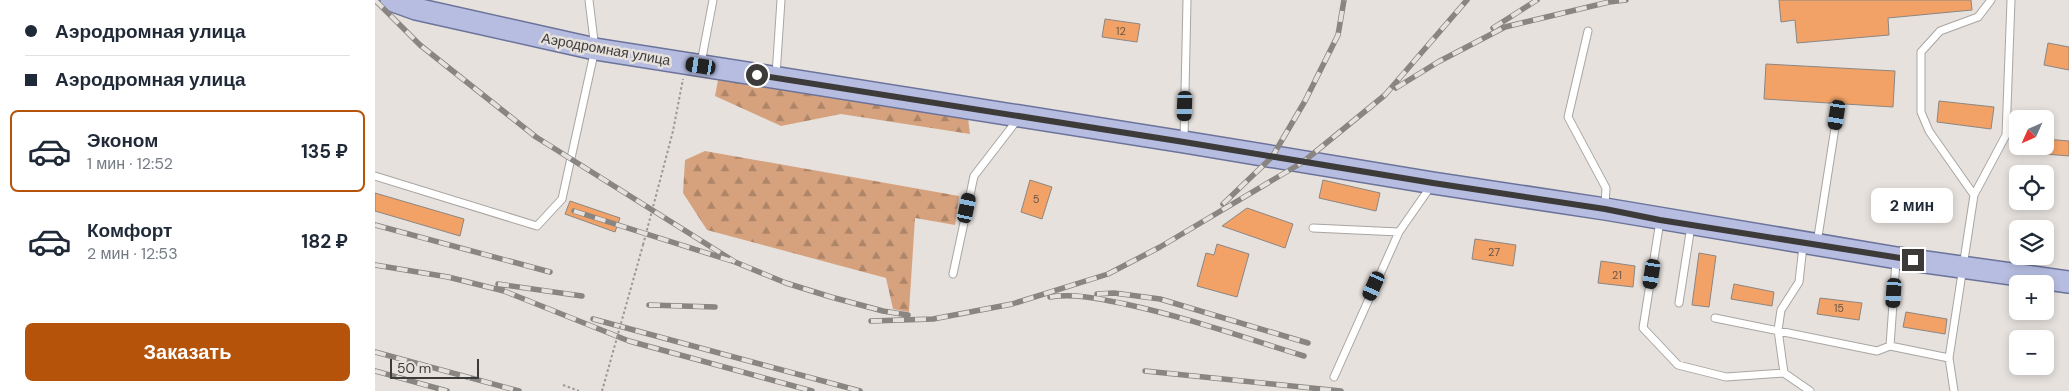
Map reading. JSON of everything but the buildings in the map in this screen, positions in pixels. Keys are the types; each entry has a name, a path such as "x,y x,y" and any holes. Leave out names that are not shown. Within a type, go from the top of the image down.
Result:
{"main road":[{"name":"Аэродромная улица","path":"391,0 416,9 595,49 1605,209 1660,220 1897,258 2068,280"}],"lane":[{"path":"375,176 537,226 563,199 595,49 589,0"},
{"path":"693,64 713,0"},
{"path":"775,78 781,0"},
{"path":"1184,142 1187,0"},
{"path":"1975,195 1929,131 1921,112 1921,52 1939,31 1978,17 1991,0"},
{"path":"1954,391 1949,358 1975,195 2006,135 2011,0"},
{"path":"1588,31 1568,117 1606,188 1605,209"},
{"path":"1784,372 1778,330 1781,310 1799,282 1810,243 1837,115"},
{"path":"953,274 974,176 1020,117"},
{"path":"1334,377 1399,232 1433,183"},
{"path":"1660,220 1643,328 1678,366 1726,377 1784,372 1809,391"},
{"path":"1679,303 1692,224"},
{"path":"1313,228 1399,232"},
{"path":"1890,346 1897,258"},
{"path":"1715,318 1877,351 1890,346 1949,358"}],"path":[{"path":"603,391 673,131 693,64"},
{"path":"563,385 579,391"}],"green space":[{"path":"718,80 968,118 970,134 841,114 781,126 715,96"},
{"path":"705,151 959,196 955,225 915,218 909,312 893,309 886,278 707,230 683,193 685,160"}],"railway":[{"path":"375,0 420,45 536,137 735,262"},
{"path":"1223,204 1272,157 1305,101 1338,35 1344,0"},
{"path":"871,321 933,319 1012,304 1108,274 1160,247 1303,162 1385,95 1467,0"},
{"path":"1493,28 1537,0"},
{"path":"1396,88 1438,62 1505,27 1609,2 1626,0"},
{"path":"574,211 735,262 786,283 883,311 908,315"},
{"path":"375,225 550,272"},
{"path":"375,265 448,277 504,291 629,341 812,391"},
{"path":"498,284 582,296"},
{"path":"1097,294 1114,293 1160,299 1308,343"},
{"path":"1050,297 1087,297 1148,309 1304,356"},
{"path":"649,305 715,307"},
{"path":"593,319 860,391"},
{"path":"375,352 519,391"},
{"path":"375,371 447,391"},
{"path":"1145,371 1341,391"}],"route":[{"path":"757,75 1605,209 1660,220 1913,260"}]}
